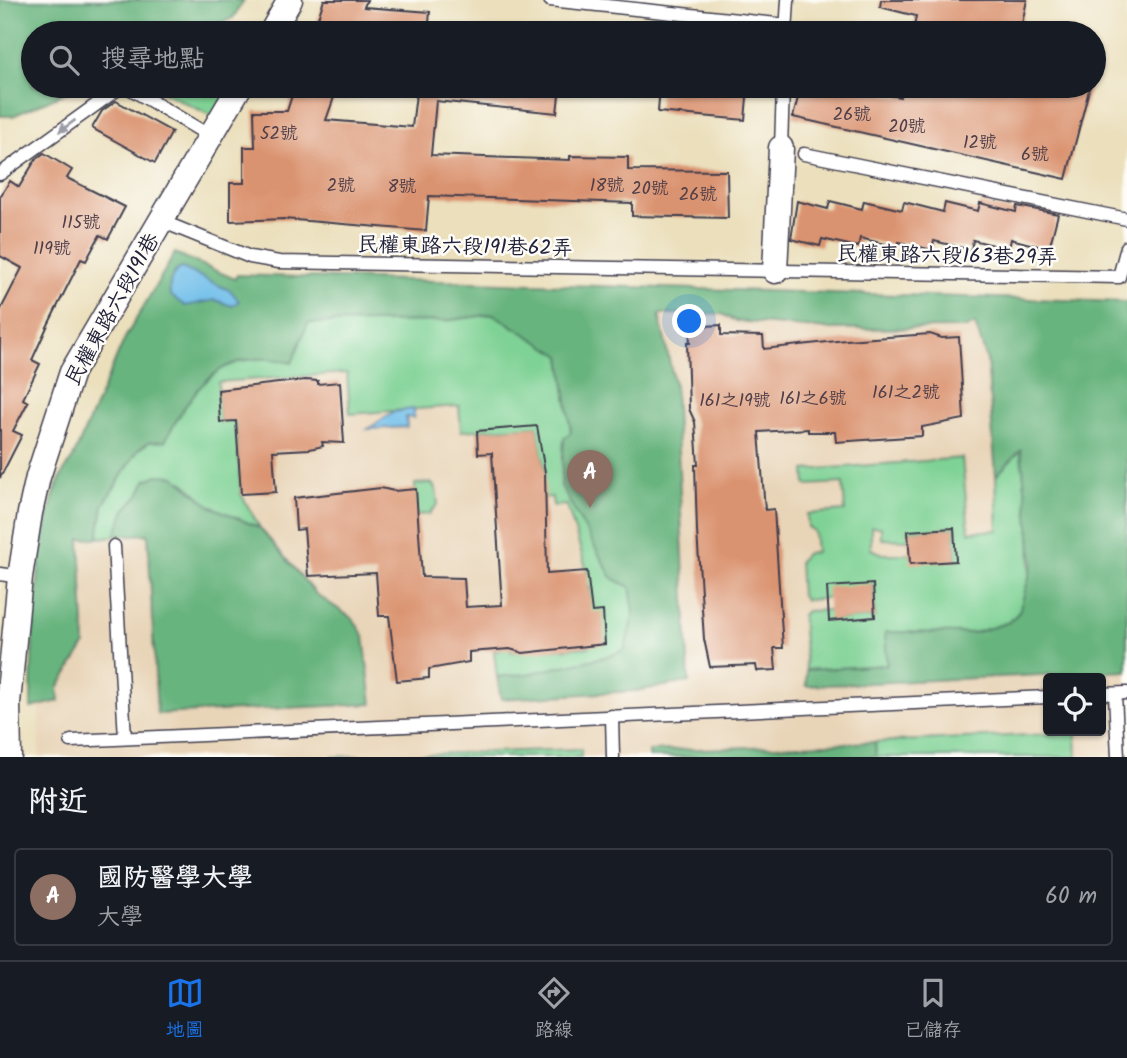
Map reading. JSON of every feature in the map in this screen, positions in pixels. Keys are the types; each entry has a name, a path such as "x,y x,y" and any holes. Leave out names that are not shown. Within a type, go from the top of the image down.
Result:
{"street":[{"path":"278,21 290,0"},
{"name":"民權東路六段191巷","path":"9,757 10,575 72,372 233,98"},
{"path":"775,271 792,151"}],"lane":[{"path":"550,0 721,21"},
{"path":"787,21 788,0"},
{"path":"0,174 107,98"},
{"path":"145,98 210,136"},
{"path":"785,98 792,151 1127,219"},
{"name":"民權東路六段191巷62弄","path":"161,221 250,257 279,261 775,271"},
{"name":"民權東路六段163巷29弄","path":"775,271 1119,277 1127,247"},
{"path":"114,546 125,738"},
{"path":"1118,757 1121,693"},
{"path":"71,741 1043,697"},
{"path":"612,716 613,757"}],"shaded area":[{"path":"175,253 235,279 237,275 1127,302 1127,757 39,757 39,708 31,708 33,621 44,543 60,473 72,460 125,338"}],"green space":[{"path":"0,0 244,0 233,18 226,21 21,21 21,98 53,98 13,116 0,116"},
{"path":"175,98 227,98 218,119"},
{"path":"175,253 235,279 237,275 1127,302 1127,671 806,686 806,670 887,665 885,632 974,633 1009,622 1019,612 1033,563 1021,450 996,476 987,360 975,324 966,328 827,329 736,321 722,314 659,314 675,387 689,682 635,691 501,699 497,677 527,674 613,655 625,649 634,612 630,587 612,578 561,486 564,438 571,432 561,356 493,314 444,321 308,323 292,363 268,359 247,360 229,365 214,375 187,403 165,441 149,442 138,450 103,505 98,538 80,539 85,645 58,688 59,701 31,708 34,615 50,507 125,338"},
{"path":"494,314 561,356 571,432 631,587 634,612 625,649 613,655 527,674 497,677 494,651 510,648 511,652 589,647 590,587 586,587 587,571 567,505 553,506 552,497 542,498 545,471 537,426 461,431 459,406 350,414 347,373 218,382 220,422 239,420 236,424 241,494 260,528 210,506 183,482 146,480 139,495 125,510 115,536 98,538 103,505 138,450 149,442 165,441 187,403 200,387 229,365 247,360 268,359 292,363 308,323 444,321"},
{"path":"1020,449 1029,515 1030,568 1027,592 1019,611 1007,623 979,632 886,632 887,665 806,670 802,615 806,611 830,610 830,621 875,617 873,584 822,599 805,600 801,596 799,561 807,553 816,552 814,531 808,527 807,514 845,511 843,483 806,485 805,470 962,458 969,532 998,530 996,476","holes":["871,527 881,527 881,539 910,540 908,531 954,528 956,560 911,554 883,554 871,549"]},
{"path":"158,475 174,476 210,506 260,528 316,594 353,619 364,636 372,704 157,714 148,534 115,536 125,510 139,495 146,480"},
{"path":"431,483 436,489 438,504 429,514 417,515 415,484"},
{"path":"1043,734 1076,736 1077,757 876,757 875,742"},
{"path":"875,742 876,757 649,757 649,751"},
{"path":"581,749 581,757 331,757"}],"water":[{"path":"182,268 231,291 239,301 232,306 215,300 185,306 170,295 173,275"},
{"path":"414,409 414,418 406,417 407,427 368,429 393,412"}],"building":[{"path":"324,0 367,0 364,7 430,12 429,21 317,21"},
{"path":"881,0 1027,0 1023,21 915,21 916,16 880,7"},
{"path":"291,98 334,98 326,120 412,127 416,98 559,98 557,113 436,101 431,155 570,160 570,156 628,157 628,170 727,171 728,218 632,216 632,203 429,196 426,231 284,219 230,221 230,183 244,183 244,147 255,147 254,111 287,111"},
{"path":"659,98 747,98 745,120 658,112"},
{"path":"798,98 1087,98 1066,179 793,117"},
{"path":"116,101 172,132 155,163 92,128 102,111"},
{"path":"44,153 72,170 67,178 125,207 108,239 100,235 86,261 81,259 47,327 32,360 40,364 23,399 28,402 13,431 22,435 0,478 0,311 22,268 0,256 0,197 10,181 19,187 36,159"},
{"path":"797,201 828,209 830,201 862,209 864,201 902,210 904,202 943,212 945,203 978,211 980,203 1016,212 1017,206 1058,214 1049,249 1011,239 1009,249 973,240 971,250 934,241 932,250 899,242 897,247 860,238 858,247 822,239 820,246 791,239"},
{"path":"721,325 721,335 763,336 764,349 930,334 942,338 959,337 964,419 922,427 922,436 836,442 835,432 808,432 808,429 759,432 765,510 774,509 783,648 774,648 776,670 757,671 756,665 710,667 704,639 697,531 695,465 698,465 695,422 689,409 687,343 690,343 689,327"},
{"path":"305,380 318,381 318,384 340,382 344,443 322,442 323,446 310,449 273,451 276,492 241,494 236,421 220,422 218,390"},
{"path":"537,426 545,472 547,574 587,571 592,612 603,611 605,644 523,653 510,649 469,652 469,662 429,669 429,678 397,681 389,616 379,616 376,573 308,576 304,529 296,530 294,498 381,488 394,491 416,489 422,577 464,578 466,607 502,605 492,453 478,454 477,431"},
{"path":"954,528 956,561 910,564 908,531"},
{"path":"873,584 875,617 829,621 827,587"}],"place":[{"name":"國防醫學大學","path":"590,508"}]}
